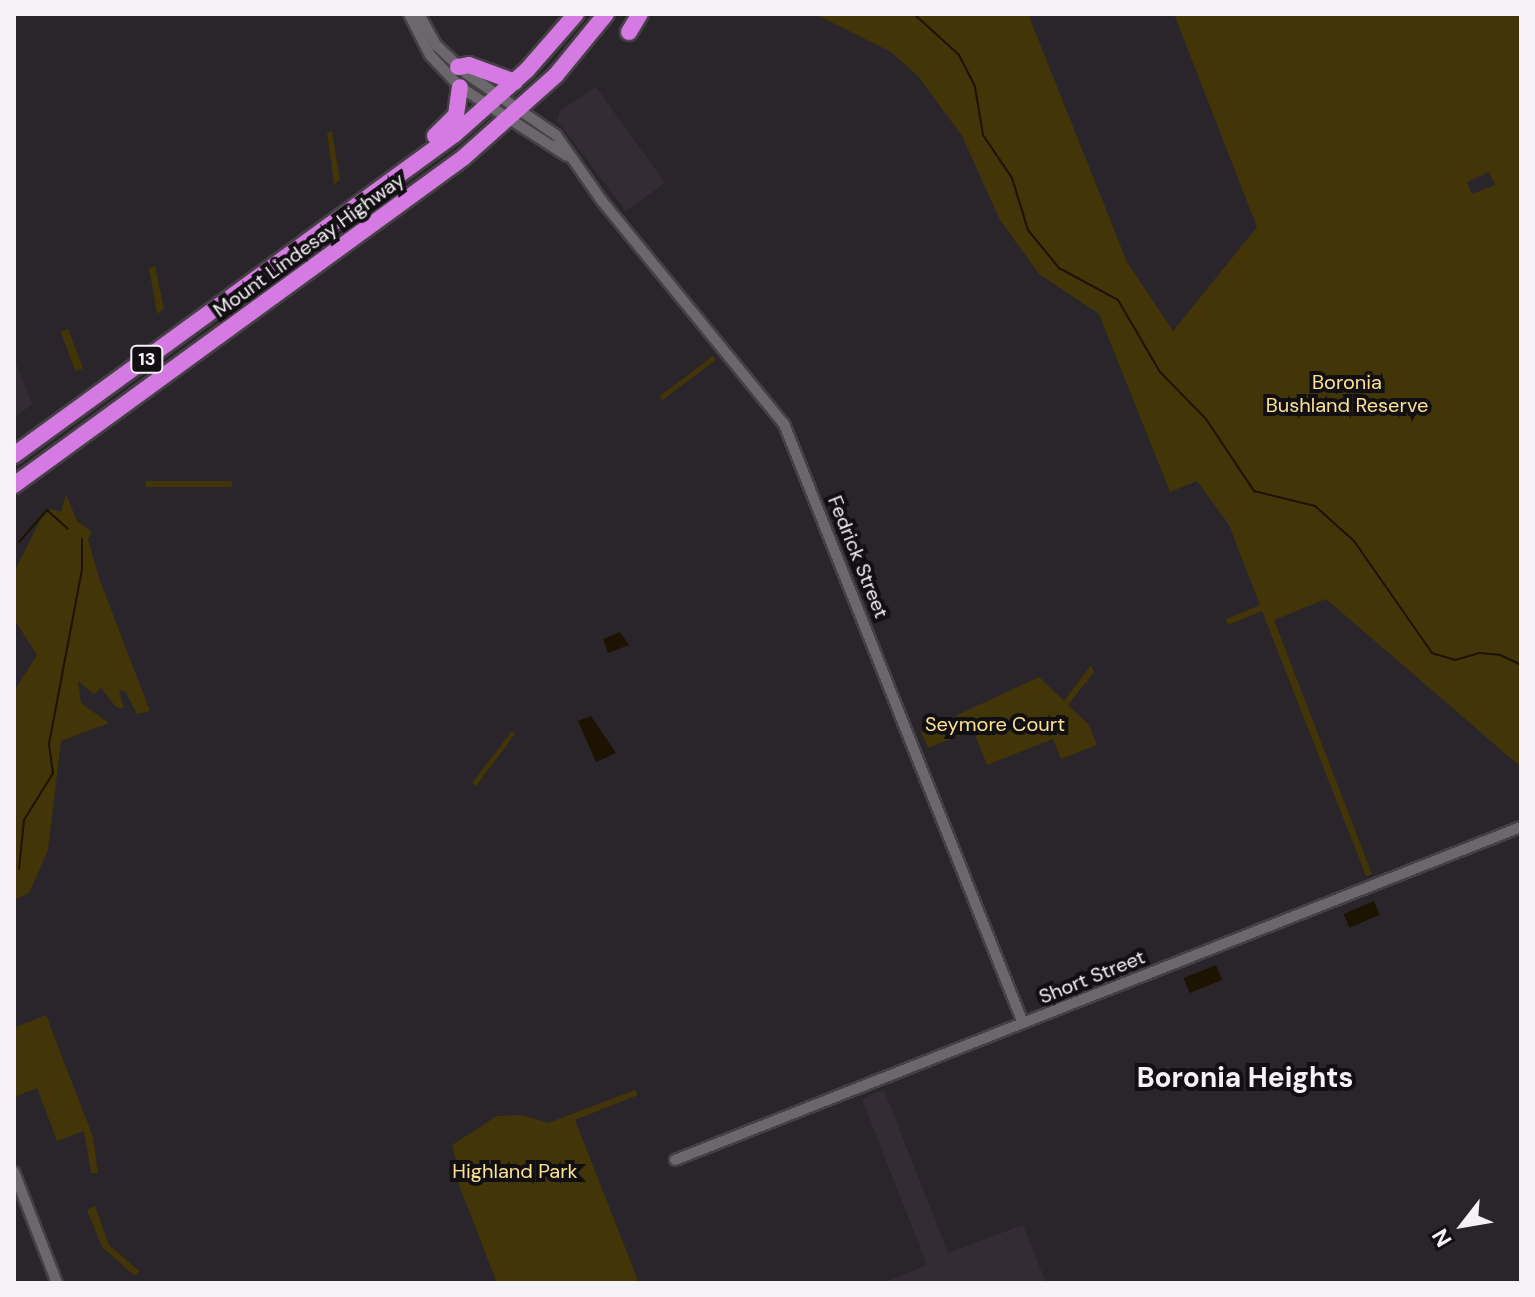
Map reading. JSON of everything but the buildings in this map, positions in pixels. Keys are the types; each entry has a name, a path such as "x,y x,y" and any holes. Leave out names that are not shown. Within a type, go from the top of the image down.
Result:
{"highway":[{"name":"Mount Lindesay Highway","path":"14,455 386,185 495,101 576,14"},
{"name":"Mount Lindesay Highway","path":"14,485 516,113 606,14"},
{"path":"629,32 640,14"},
{"path":"458,67 469,65 515,82"},
{"path":"386,185 395,169 452,121 460,87"},
{"path":"14,499 50,470 60,451"}],"street":[{"path":"409,14 430,55 460,87 495,101"},
{"path":"419,14 436,45 495,101"},
{"name":"Fedrick Street","path":"495,101 556,135 568,157 791,436 1023,1023"},
{"name":"Short Street","path":"675,1160 1521,827"},
{"path":"14,1172 57,1283"}],"shaded area":[{"path":"596,87 665,183 626,211 557,121 560,111"},
{"path":"14,358 32,404 14,418"},
{"path":"620,632 629,645 608,653 603,639"},
{"path":"591,716 616,753 596,762 578,721"},
{"path":"1374,901 1380,915 1349,928 1344,914"},
{"path":"1216,965 1222,980 1190,993 1184,978"},
{"path":"884,1090 948,1253 1023,1225 1046,1283 882,1283 927,1265 862,1099"}],"green space":[{"name":"Boronia Bushland Reserve","path":"815,14 1028,14 1127,262 1173,331 1257,227 1174,14 1521,14 1521,767 1326,599 1274,620 1372,874 1366,876 1262,611 1228,625 1226,619 1260,605 1229,525 1197,481 1170,492 1099,314 1039,274 1000,220 962,136 918,76 891,52","holes":["1489,172 1495,185 1472,194 1467,182"]},
{"path":"332,131 340,180 334,185 327,132"},
{"path":"155,266 164,309 157,314 149,268"},
{"path":"68,329 83,368 76,371 61,332"},
{"path":"713,356 716,360 663,400 659,396"},
{"path":"146,481 232,481 232,487 146,487"},
{"path":"66,494 77,521 92,532 88,539 99,578 150,711 137,714 125,691 119,690 124,709 116,707 101,688 94,694 78,681 81,703 109,723 61,741 48,850 29,893 14,900 14,691 37,655 14,619 14,572 42,517 51,509 61,512"},
{"name":"Seymore Court","path":"1091,665 1094,672 1068,705 1089,725 1097,745 1061,759 1053,739 987,765 973,730 928,748 921,732 1039,677 1064,701"},
{"path":"512,731 515,734 476,786 472,783"},
{"path":"46,1015 93,1137 98,1173 91,1173 84,1131 57,1141 37,1088 14,1097 14,1028"},
{"name":"Highland Park","path":"635,1090 638,1095 575,1120 639,1283 497,1283 452,1167 457,1165 452,1145 497,1116 522,1115 548,1123"},
{"path":"95,1206 109,1245 139,1271 135,1276 102,1247 87,1210"}],"waterway":[{"path":"914,14 959,55 975,87 983,135 1012,178 1028,230 1059,268 1118,300 1160,372 1206,419 1254,491 1315,506 1354,541 1432,653 1455,660 1479,653 1500,655 1521,665"},
{"path":"19,542 47,510 68,529"},
{"path":"19,869 24,820 53,773 49,744 82,570 82,539"}],"district":[{"name":"Boronia Heights","path":"1245,1078"}]}
